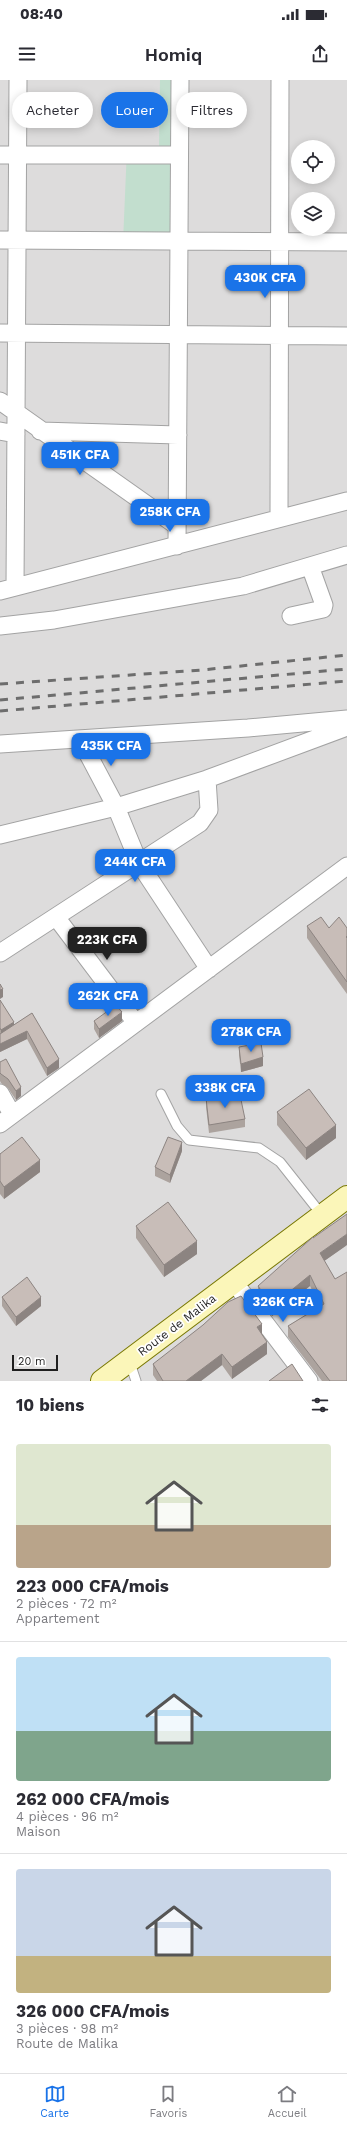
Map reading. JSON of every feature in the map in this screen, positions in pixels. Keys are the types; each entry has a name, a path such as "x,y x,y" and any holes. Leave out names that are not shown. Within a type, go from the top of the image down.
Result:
{"main road":[{"name":"Route de Malika","path":"102,1381 347,1197"}],"street":[{"path":"18,80 17,240 8,333 16,412 8,432 7,589 347,501"},
{"path":"177,546 180,80"},
{"path":"279,518 280,80"},
{"path":"0,155 179,155"},
{"path":"0,240 347,242"},
{"path":"8,333 347,336"},
{"path":"0,401 40,431 177,526"},
{"path":"40,431 178,435"},
{"path":"0,626 54,620 243,586 347,555"},
{"path":"290,616 323,609 324,605 310,566"},
{"path":"0,744 347,719"},
{"path":"0,835 116,808 207,779 347,727"},
{"path":"80,739 116,808 139,863 209,969"},
{"path":"0,953 200,823 206,817 210,802 207,779"},
{"path":"0,1093 6,1119 347,866"},
{"path":"56,917 136,1023"},
{"path":"234,1282 309,1381"}],"lane":[{"path":"161,1094 177,1126 189,1140 259,1148 280,1162 322,1216"},
{"path":"129,1360 136,1381"}],"shaded area":[{"path":"0,80 347,80 347,1381 0,1381"}],"green space":[{"path":"160,80 182,80 182,92 176,92 176,128 182,128 181,243 123,242 127,148 159,147 159,128 168,128 168,92 160,92"}],"building":[{"path":"321,917 329,928 339,917 347,928 347,982 307,926"},
{"path":"0,1000 14,1022 1,1030 0,1028"},
{"path":"116,1005 122,1012 99,1029 94,1021"},
{"path":"32,1013 59,1059 47,1068 27,1031 0,1044 0,1034"},
{"path":"261,1043 263,1057 241,1064 239,1047"},
{"path":"6,1059 21,1087 16,1091 8,1079 0,1073 0,1062"},
{"path":"309,1089 336,1125 306,1148 277,1112"},
{"path":"240,1095 245,1119 209,1125 206,1098"},
{"path":"22,1137 40,1160 4,1187 0,1181 0,1154"},
{"path":"168,1137 182,1142 170,1175 155,1167"},
{"path":"168,1202 197,1241 164,1265 136,1226"},
{"path":"347,1214 347,1234 320,1253 335,1279 347,1272 347,1381 330,1381 288,1326 324,1304 310,1275 272,1306 258,1286 313,1237"},
{"path":"27,1277 41,1297 16,1317 2,1297"},
{"path":"241,1296 262,1324 257,1327 267,1342 232,1367 222,1354 186,1381 163,1381 153,1364 203,1325 228,1302"},
{"path":"292,1364 303,1381 269,1381"}],"railway":[{"path":"0,684 202,670 347,655"},
{"path":"0,700 347,669"},
{"path":"0,711 347,681"}]}
